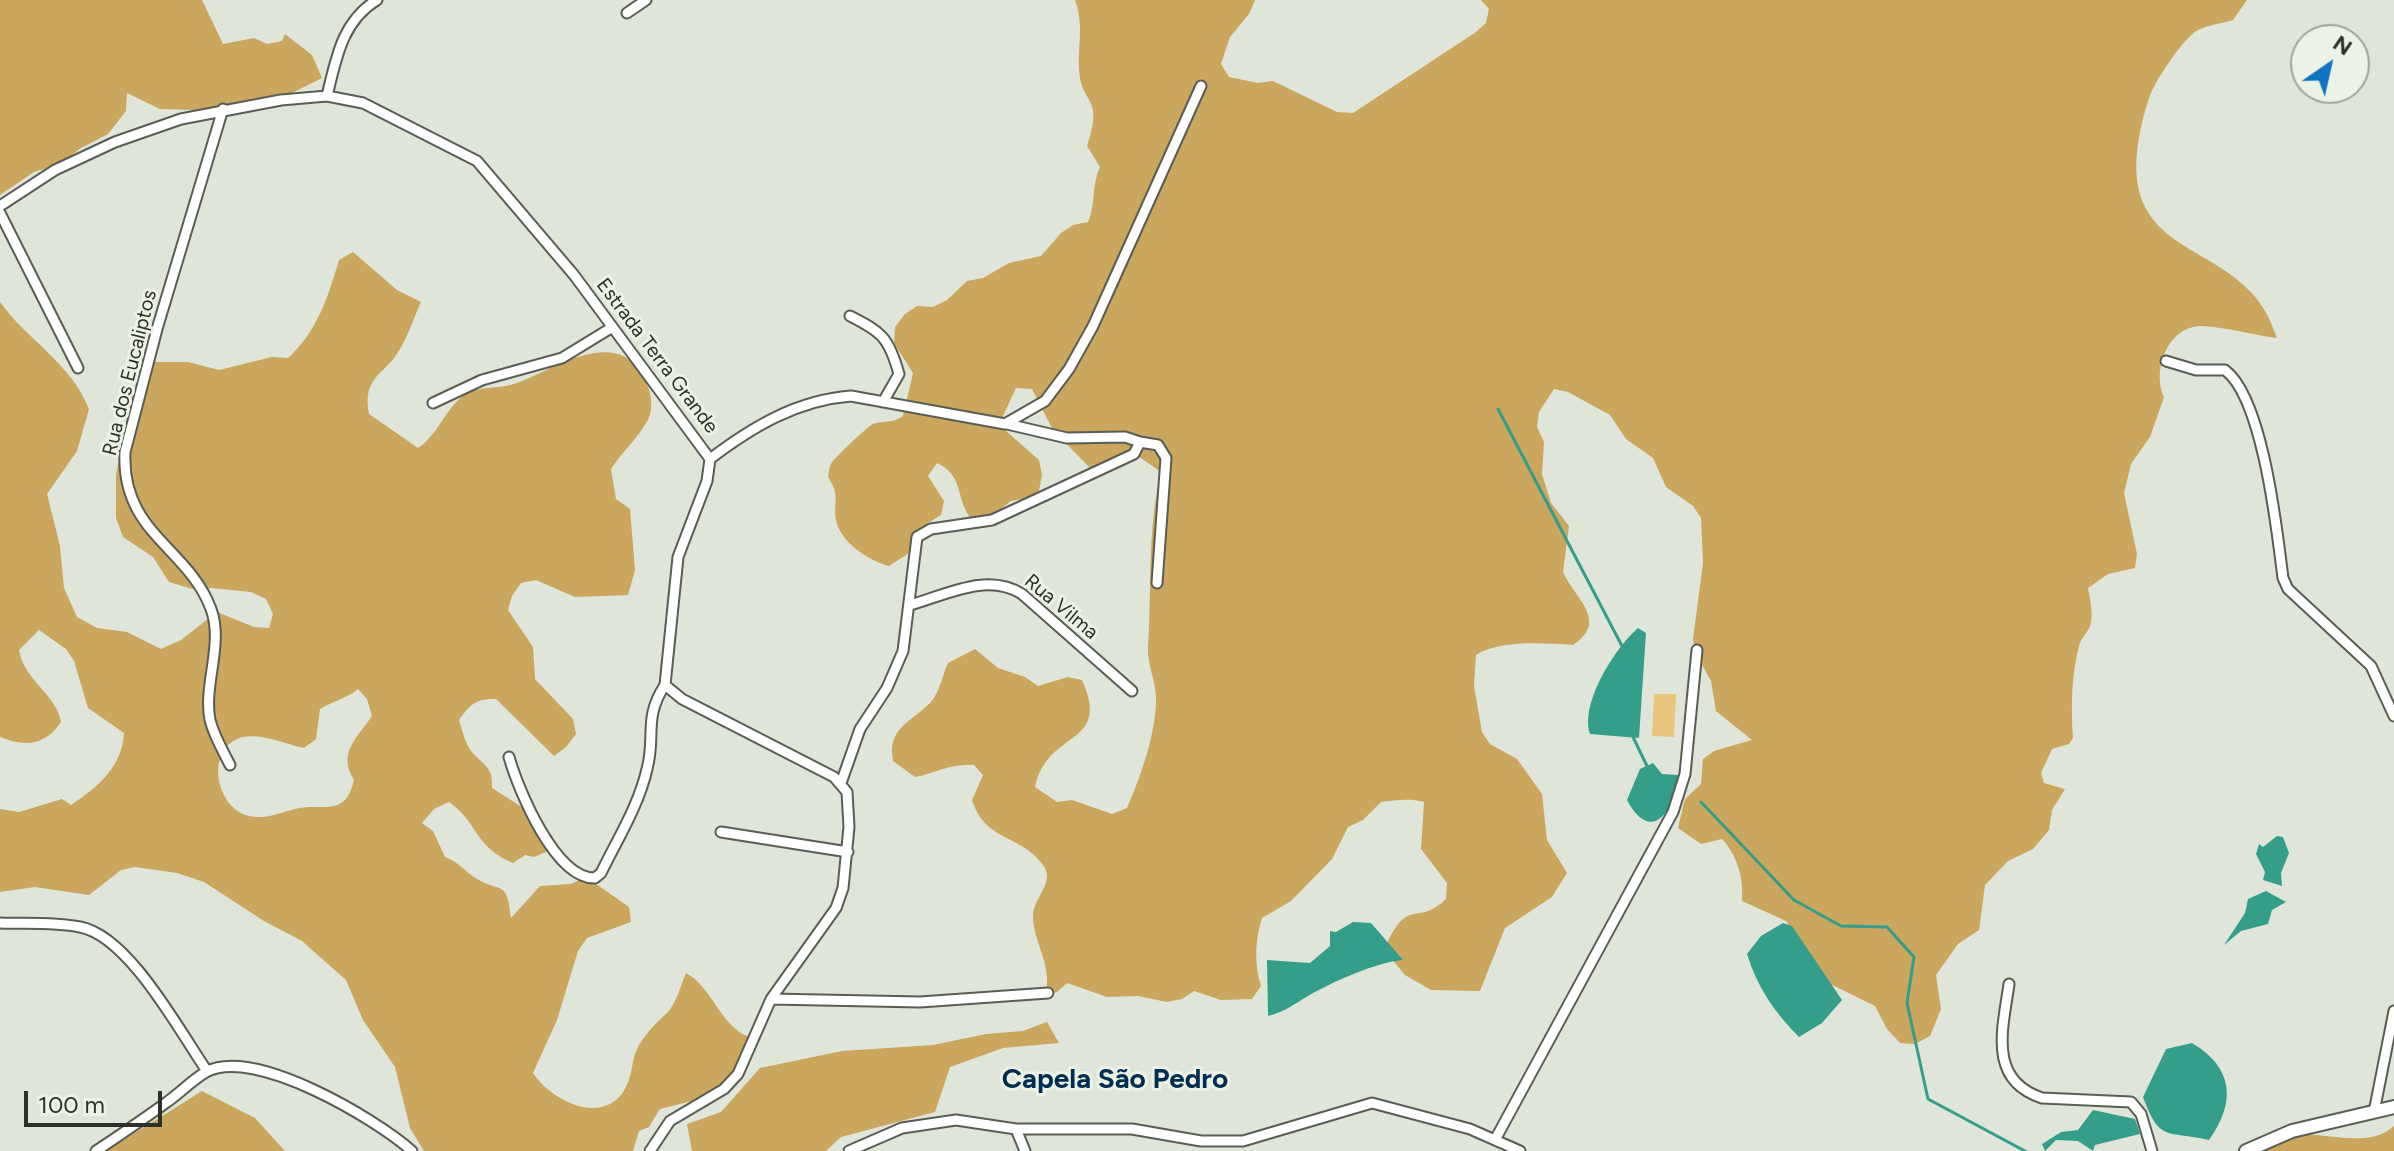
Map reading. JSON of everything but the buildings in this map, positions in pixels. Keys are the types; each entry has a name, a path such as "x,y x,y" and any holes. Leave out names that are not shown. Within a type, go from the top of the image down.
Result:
{"street":[{"path":"327,96 345,34 359,14 377,0"},
{"path":"627,13 646,0"},
{"path":"1005,424 1045,401 1069,369 1093,326 1201,86"},
{"name":"Estrada Terra Grande","path":"0,206 55,170 115,142 223,109 327,96 363,103 477,161 574,275 710,459 746,431 803,404 851,396 1067,438 1125,437 1140,442"},
{"name":"Rua dos Eucaliptos","path":"223,109 157,329 125,452 124,471 127,490 138,513 205,596 212,612 210,717 230,765"},
{"path":"0,213 78,368"},
{"path":"850,316 878,330 891,351 899,374 883,402"},
{"path":"433,403 482,380 562,358 611,328"},
{"path":"2166,361 2196,370 2225,370 2237,383 2270,480 2283,578 2288,589 2371,666 2394,716"},
{"path":"841,783 860,729 896,671 908,629 917,537 931,529 992,520 1134,454 1140,442 1158,445 1166,458 1157,583"},
{"path":"509,757 519,792 543,835 575,871 595,878 601,873 643,781 649,758 650,712 665,685 678,557 707,481 710,459"},
{"name":"Rua Vilma","path":"910,605 986,583 1004,584 1022,594 1132,691"},
{"path":"1496,1138 1673,812 1685,774 1697,650"},
{"path":"650,1151 670,1121 731,1083 771,999 836,908 848,852 849,805 841,783 794,753 682,699 665,685"},
{"path":"721,832 848,852"},
{"path":"0,923 81,927 106,940 130,961 207,1071"},
{"path":"2009,984 2001,1046 2003,1064 2009,1076 2029,1094 2042,1098 2131,1102 2141,1114 2152,1151"},
{"path":"771,999 920,1002 1048,993"},
{"path":"2374,1112 2394,1011"},
{"path":"96,1151 207,1071 234,1067 278,1074 296,1081 378,1126 412,1151"},
{"path":"849,1151 889,1132 943,1121 1016,1129 1132,1129 1232,1142 1372,1103 1496,1138 1520,1151"},
{"path":"2246,1151 2292,1131 2394,1107"},
{"path":"1016,1129 1025,1151"}],"shaded area":[{"path":"0,0 202,0 223,44 254,38 267,44 282,41 285,34 312,55 322,78 282,98 196,110 160,109 127,93 126,111 108,134 81,148 62,163 34,172 0,195"},
{"path":"1075,0 1255,0 1249,14 1230,37 1221,64 1229,77 1258,83 1273,81 1337,112 1353,113 1476,32 1486,23 1489,9 1481,0 2247,0 2233,20 2192,34 2157,82 2149,98 2137,155 2140,195 2156,223 2180,243 2235,278 2260,303 2277,338 2202,326 2180,333 2165,352 2160,375 2164,397 2150,437 2131,464 2124,493 2137,554 2135,568 2108,574 2088,588 2092,617 2080,643 2075,666 2073,738 2069,744 2052,749 2041,773 2044,783 2065,789 2052,810 2049,830 2033,849 2008,861 1985,885 1979,930 1958,944 1936,975 1941,1009 1930,1036 1915,1044 1900,1043 1887,1029 1875,1006 1822,980 1786,921 1742,901 1738,867 1722,839 1701,844 1678,828 1685,799 1701,784 1703,759 1714,751 1752,740 1716,711 1711,681 1696,654 1693,639 1703,563 1701,518 1693,506 1666,487 1653,458 1626,439 1610,415 1568,392 1554,389 1539,412 1537,427 1544,442 1542,474 1551,503 1569,526 1563,572 1586,610 1588,627 1573,645 1509,645 1476,655 1474,686 1482,732 1490,744 1517,759 1542,794 1547,840 1567,873 1552,897 1505,928 1480,991 1431,990 1405,975 1384,950 1392,933 1406,917 1436,907 1446,899 1447,883 1421,849 1424,802 1403,800 1381,802 1363,820 1348,827 1332,859 1291,901 1262,918 1256,952 1261,986 1252,999 1221,1000 1194,991 1182,999 1167,1002 1138,996 1107,997 1067,983 1057,992 1046,994 1045,963 1033,916 1046,884 1043,865 1034,855 985,824 978,814 972,800 983,775 974,765 951,767 915,777 893,761 893,741 902,727 933,699 948,663 975,649 998,668 1025,677 1038,686 1068,677 1082,680 1089,701 1089,717 1084,728 1052,755 1042,768 1035,787 1057,802 1072,800 1112,814 1127,808 1147,753 1156,710 1148,647 1152,538 1161,472 1138,456 1094,472 1053,430 1032,389 1016,388 1003,416 1006,431 1039,460 1042,475 1038,496 1011,501 988,519 973,521 967,514 952,474 937,463 928,476 944,501 941,515 928,523 914,550 889,566 864,555 843,536 836,520 834,489 828,477 833,461 870,426 903,416 913,373 894,343 895,327 905,314 917,306 933,307 947,300 967,281 983,278 1009,263 1041,256 1061,233 1073,225 1088,222 1100,167 1087,146 1093,109 1080,80 1080,26"},
{"path":"353,252 397,290 421,302 400,349 372,383 368,401 369,414 418,448 464,395 514,384 583,356 601,352 618,354 633,362 649,389 651,405 648,420 611,469 616,499 630,509 635,570 628,595 575,597 536,580 521,583 512,596 508,610 533,647 535,679 573,719 576,734 554,756 496,699 474,703 459,720 469,748 489,771 492,788 531,813 553,837 548,851 534,857 525,855 513,863 500,857 449,802 434,809 422,823 433,831 445,857 477,879 505,892 511,918 540,886 571,884 586,877 629,907 631,922 587,938 578,951 557,1020 533,1073 552,1093 578,1106 592,1108 605,1106 617,1099 626,1087 639,1045 676,1000 686,973 703,988 731,1025 749,1037 739,1067 720,1094 660,1109 649,1127 639,1131 633,1151 424,1151 410,1128 395,1067 363,1020 346,980 302,941 264,921 204,882 177,873 135,867 121,870 89,895 35,887 0,892 0,809 19,812 62,799 71,805 107,775 119,756 124,733 88,708 74,661 66,649 39,630 19,650 27,670 53,703 61,722 48,736 34,742 0,737 0,302 71,378 89,409 77,451 47,494 60,546 64,588 77,617 97,628 127,632 161,649 181,640 217,612 254,627 269,628 273,614 266,599 251,592 211,588 196,590 169,582 153,557 123,537 116,518 116,475 131,396 155,362 188,362 219,370 272,357 288,358 314,325 339,260","holes":["358,689 367,699 372,716 348,754 349,770 354,780 344,801 333,806 302,808 257,817 237,811 228,802 222,790 219,764 223,752 231,743 243,737 258,736 304,748 316,739 320,709"]},
{"path":"1654,694 1676,694 1674,737 1652,736"},
{"path":"1047,1022 1059,1043 1003,1048 950,1067 935,1112 841,1137 826,1151 692,1151 687,1124 721,1112 760,1068 842,1051 933,1045 986,1034 1023,1031"},
{"path":"202,1091 255,1118 285,1151 106,1151"},
{"path":"2394,1126 2394,1151 2252,1151 2287,1136 2371,1137"}],"water":[{"path":"1638,628 1646,633 1639,738 1590,734 1588,721 1595,692 1610,662"},
{"path":"1653,763 1662,774 1678,775 1668,810 1661,818 1645,821 1627,800 1640,769"},
{"path":"2277,836 2283,837 2289,853 2281,873 2282,886 2263,880 2265,872 2256,854 2259,844 2263,847"},
{"path":"2266,891 2286,902 2272,910 2268,924 2241,931 2224,945 2245,913 2248,899"},
{"path":"1353,922 1371,923 1403,960 1355,974 1268,1016 1267,960 1310,963 1330,946 1330,931 1336,932"},
{"path":"1783,923 1792,926 1842,1000 1822,1023 1799,1037 1768,999 1747,954 1761,936"},
{"path":"2192,1043 2216,1063 2226,1087 2224,1112 2209,1140 2166,1132 2154,1122 2143,1097 2166,1049"},
{"path":"2093,1110 2135,1119 2140,1134 2095,1145 2093,1151 2078,1141 2056,1140 2045,1151 2042,1144 2061,1132 2078,1130"}],"waterway":[{"path":"1498,409 1622,646"},
{"path":"1633,737 1647,766"},
{"path":"1701,802 1794,900 1841,926 1887,927 1914,957 1907,1003 1928,1099 2025,1151"}],"district":[{"name":"Capela São Pedro","path":"1115,1080"}]}
